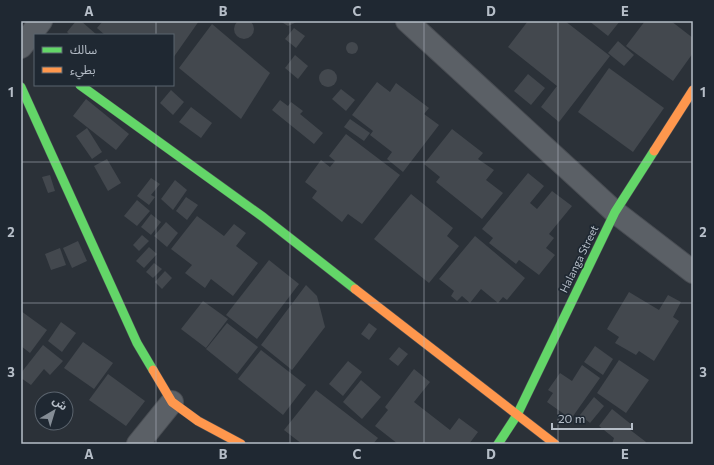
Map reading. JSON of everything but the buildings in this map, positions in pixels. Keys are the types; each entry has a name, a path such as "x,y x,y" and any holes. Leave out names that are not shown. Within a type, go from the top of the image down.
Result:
{"street":[{"path":"34,34 41,21"},
{"path":"414,23 615,212 693,272"},
{"path":"27,48 34,34"},
{"path":"81,86 263,217 555,444"},
{"path":"21,87 137,343 172,402 198,421 241,444"},
{"name":"Halanga Street","path":"498,444 517,415 615,212 693,90"},
{"path":"138,444 172,402"}],"traffic: fast":[{"path":"81,86 263,217 355,289"},
{"path":"21,87 137,343 153,370"},
{"path":"498,444 517,415 615,212 654,151"}],"traffic: slow":[{"path":"654,151 693,90"},
{"path":"355,289 555,444"},
{"path":"153,370 172,402 198,421 241,444"}]}
